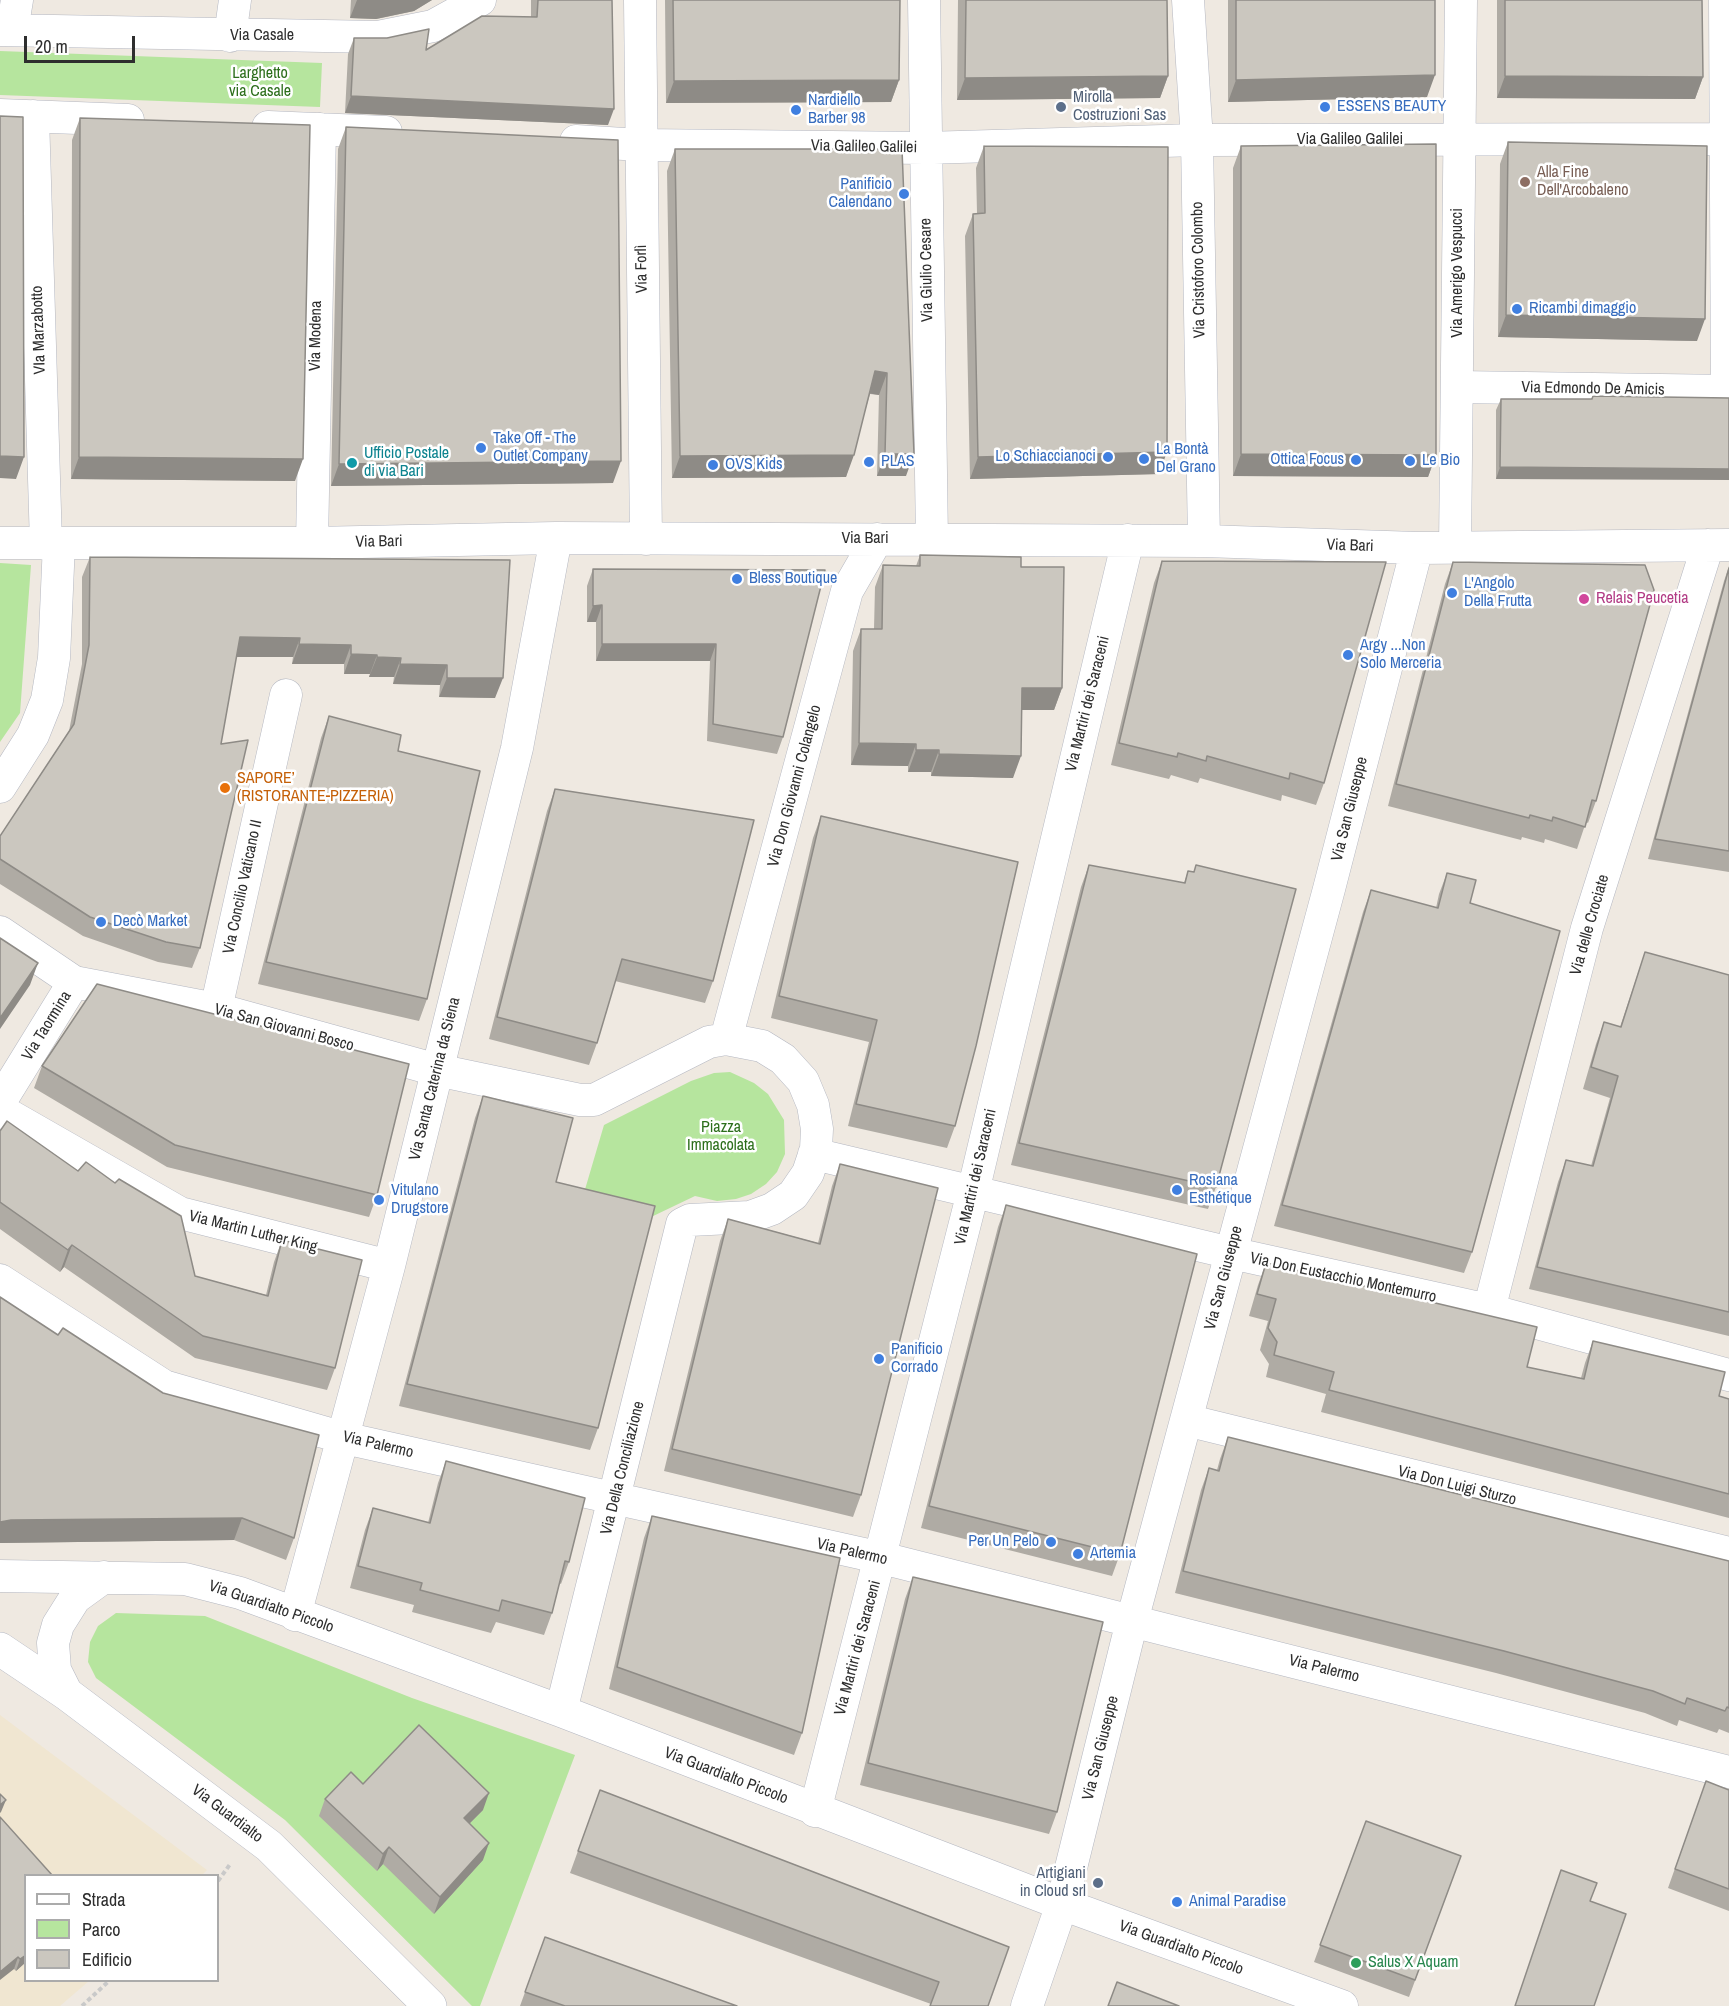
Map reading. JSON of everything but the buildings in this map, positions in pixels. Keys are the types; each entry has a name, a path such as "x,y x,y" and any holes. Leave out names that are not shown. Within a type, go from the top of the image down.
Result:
{"street":[{"path":"6,30 17,0"},
{"path":"230,36 235,0"},
{"name":"Via Casale","path":"6,30 378,37 433,26 480,0"},
{"name":"Via Forlì","path":"640,0 646,538"},
{"name":"Via Giulio Cesare","path":"924,0 932,540"},
{"name":"Via Cristoforo Colombo","path":"1188,0 1197,140 1204,541"},
{"name":"Via Amerigo Vespucci","path":"1455,547 1461,0"},
{"path":"1725,0 1728,139 1728,391"},
{"path":"0,115 152,121"},
{"name":"VIa Marzabotto","path":"0,787 33,735 47,700 54,657 52,543 33,116"},
{"path":"236,125 413,133"},
{"name":"Via Modena","path":"312,543 320,129"},
{"name":"Via Galileo Galilei","path":"550,140 640,145 925,148 1197,140 1728,139"},
{"name":"Via Edmondo De Amicis","path":"1457,387 1728,391"},
{"name":"Via Santa Caterina da Siena","path":"296,1615 389,1266 517,748 556,538"},
{"name":"Via Bari","path":"0,543 312,543 646,538 1128,540 1417,548 1718,545"},
{"name":"Via Don Giovanni Colangelo","path":"726,1038 847,591 877,539"},
{"name":"Via Martiri dei Saraceni","path":"815,1811 882,1558 973,1192 1128,540"},
{"name":"Via delle Crociate","path":"1489,1310 1587,928 1718,545"},
{"name":"Via San Giuseppe","path":"1027,2006 1062,1904 1132,1621 1417,548"},
{"name":"Via Concilio Vaticano II","path":"216,1009 286,695"},
{"name":"Via San Giovanni Bosco","path":"0,932 74,982 216,1009 437,1070 580,1100 594,1100 709,1042 726,1038"},
{"name":"Via Taormina","path":"0,1102 74,982"},
{"path":"726,1038 762,1046 783,1059 803,1081 813,1105 817,1129 814,1154"},
{"name":"Via Martin Luther King","path":"0,1110 180,1213 389,1266"},
{"name":"Via Don Eustacchio Montemurro","path":"814,1154 1231,1253 1489,1310 1729,1375"},
{"name":"Via Della Conciliazione","path":"561,1711 616,1498 682,1224 690,1220 750,1217 772,1209 794,1195 808,1173 814,1154"},
{"name":"Via Palermo","path":"0,1280 164,1386 344,1438 882,1558 1729,1772"},
{"name":"Via Don Luigi Sturzo","path":"1186,1420 1729,1552"},
{"name":"Via Guardialto Piccolo","path":"0,1576 184,1580 240,1593 561,1711 815,1811 1062,1904 1342,2006"},
{"path":"67,1694 55,1670 53,1643 58,1625 75,1598 104,1577"},
{"name":"Via Guardialto","path":"0,1649 67,1694 270,1846 430,2006"}],"path":[{"path":"82,2006 108,1982"}],"shaded area":[{"path":"0,1715 207,1870 203,1874 24,1874 24,1982 88,1982 60,2006 0,2006"}],"green space":[{"name":"Larghetto via Casale","path":"0,51 322,63 320,107 0,95"},
{"path":"0,563 31,565 20,713 0,742"},
{"name":"Piazza Immacolata","path":"730,1072 754,1083 768,1094 784,1120 785,1154 777,1172 766,1184 751,1194 736,1199 717,1201 695,1196 649,1218 581,1203 604,1125 691,1081 714,1073"},
{"path":"116,1613 205,1616 412,1698 575,1755 480,2006 472,2006 285,1820 96,1678 88,1662 90,1642 98,1626"}],"place":[{"name":"Mirolla Costruzioni Sas","path":"1061,107"},
{"name":"ESSENS BEAUTY","path":"1325,107"},
{"name":"Nardiello Barber 98","path":"796,110"},
{"name":"Alla Fine Dell'Arcobaleno","path":"1525,182"},
{"name":"Panificio Calendano","path":"904,194"},
{"name":"Ricambi dimaggio","path":"1517,309"},
{"name":"Take Off - The Outlet Company","path":"481,448"},
{"name":"Lo Schiaccianoci","path":"1108,457"},
{"name":"La Bontà Del Grano","path":"1144,459"},
{"name":"Ottica Focus","path":"1356,460"},
{"name":"Le Bio","path":"1410,461"},
{"name":"PLAS","path":"869,462"},
{"name":"Ufficio Postale di via Bari","path":"352,463"},
{"name":"OVS Kids","path":"713,465"},
{"name":"Bless Boutique","path":"737,579"},
{"name":"L'Angolo Della Frutta","path":"1452,593"},
{"name":"Relais Peucetia","path":"1584,599"},
{"name":"Argy ...Non Solo Merceria","path":"1348,655"},
{"name":"SAPORE’ (RISTORANTE-PIZZERIA)","path":"225,788"},
{"name":"Decò Market","path":"101,922"},
{"name":"Rosiana Esthétique","path":"1177,1190"},
{"name":"Vitulano Drugstore","path":"379,1200"},
{"name":"Panificio Corrado","path":"879,1359"},
{"name":"Per Un Pelo","path":"1051,1542"},
{"name":"Artemia","path":"1078,1554"},
{"name":"Artigiani in Cloud srl","path":"1098,1883"},
{"name":"Animal Paradise","path":"1177,1902"},
{"name":"Salus X Aquam","path":"1356,1963"}]}
